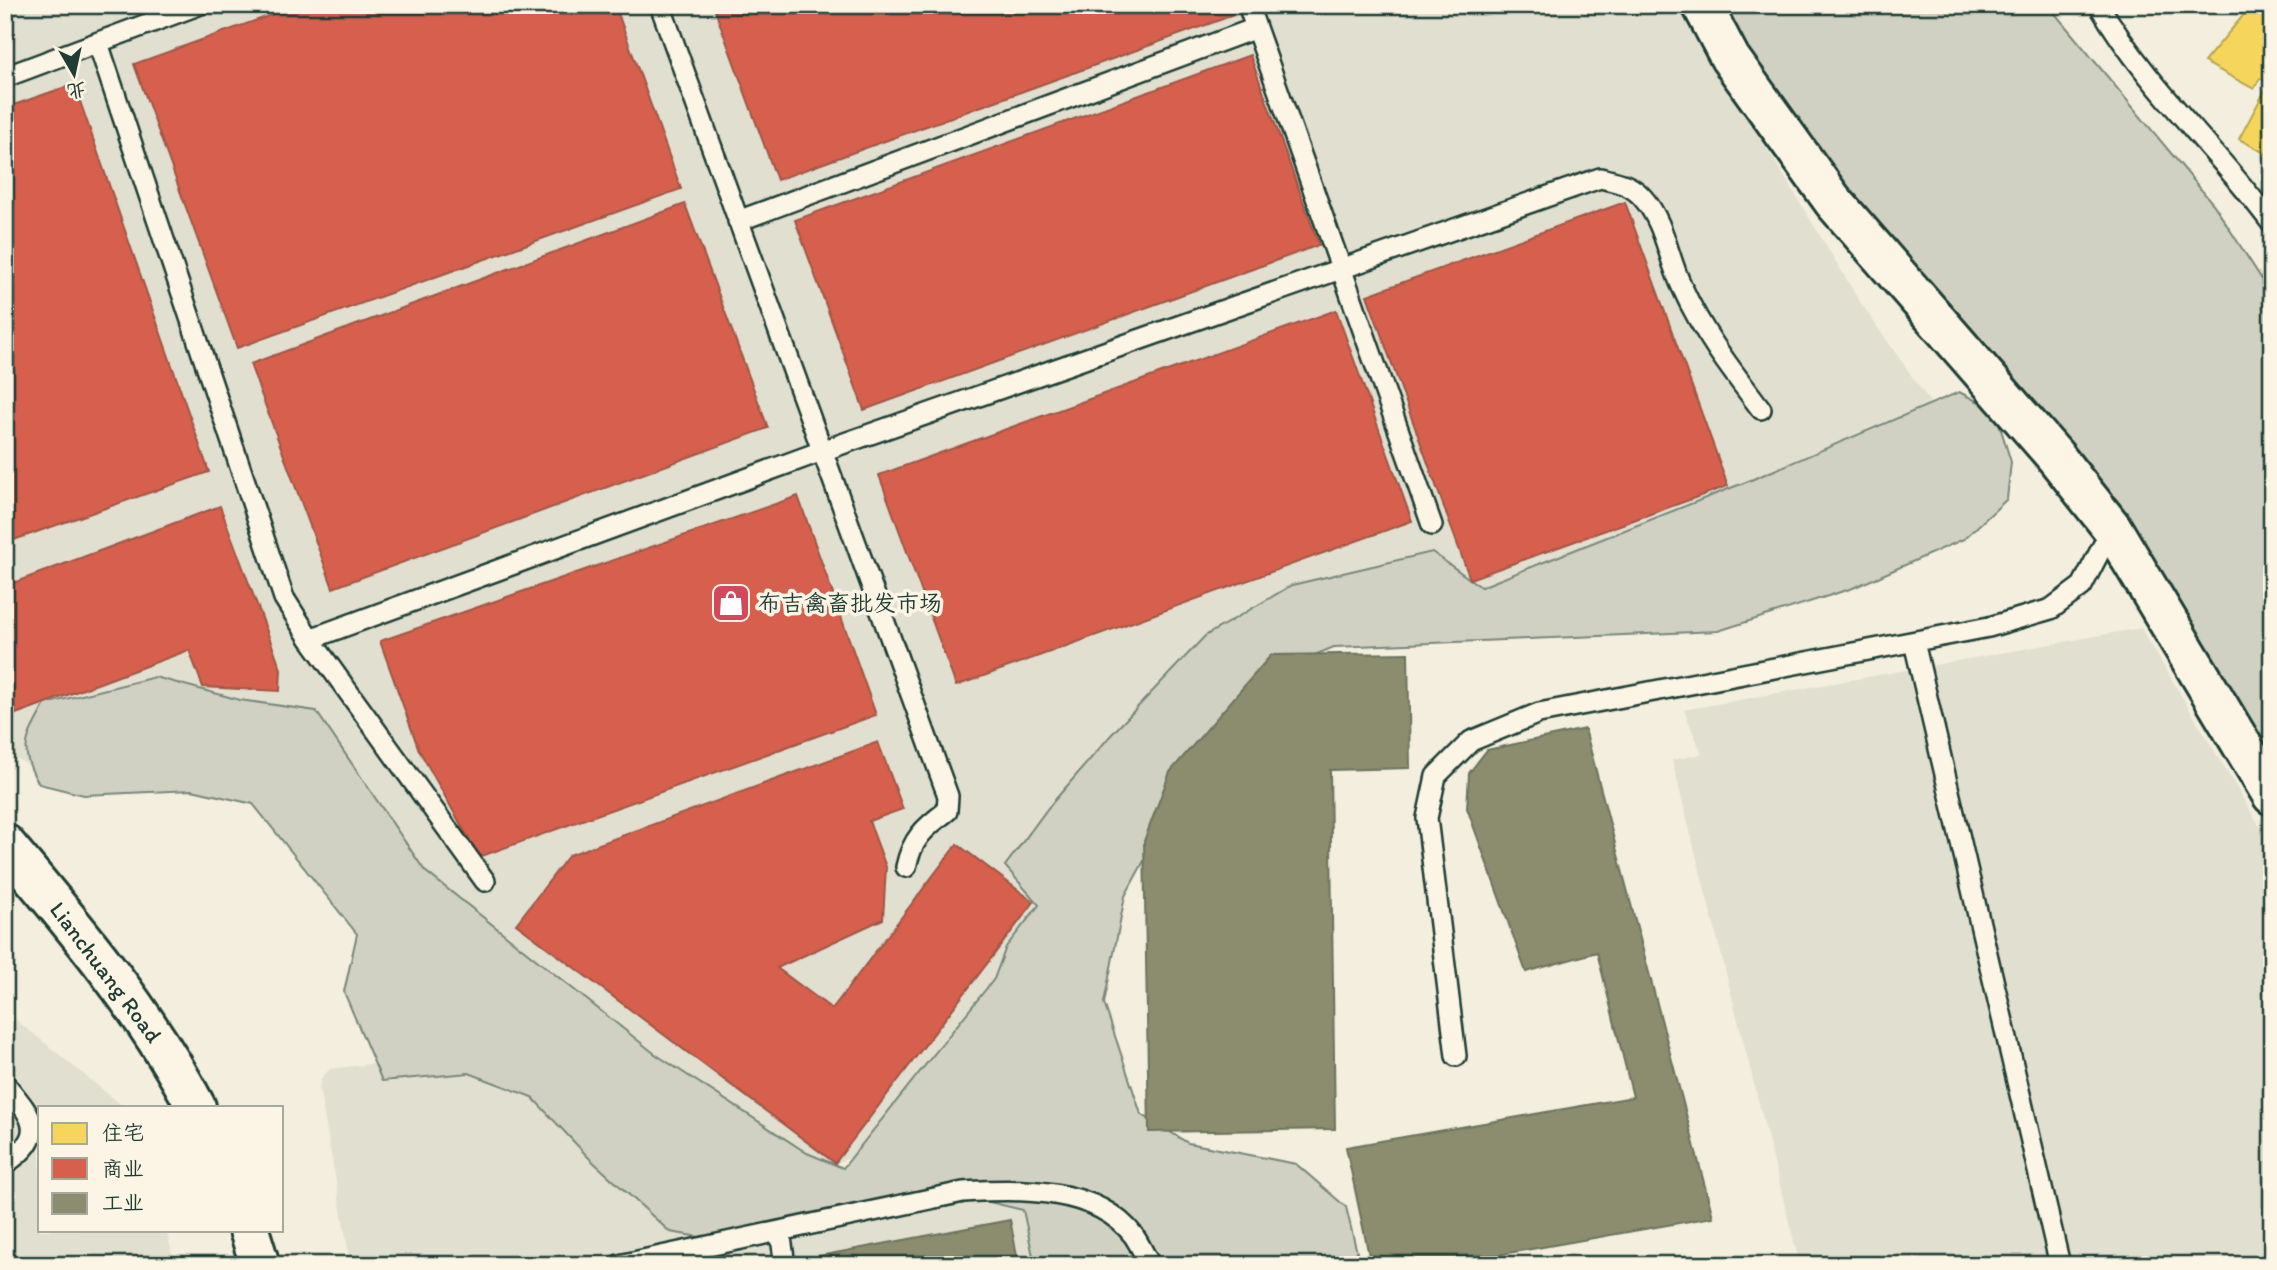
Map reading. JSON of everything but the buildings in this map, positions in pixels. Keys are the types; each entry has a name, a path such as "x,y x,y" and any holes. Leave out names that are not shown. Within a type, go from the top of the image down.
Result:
{"street":[{"path":"1702,5 1730,58 1833,201 2054,456 2112,528 2272,795"},
{"name":"Lianchuang Road","path":"5,844 82,935 174,1063 196,1106"},
{"path":"250,1232 260,1265"}],"lane":[{"path":"5,77 198,5"},
{"path":"660,5 948,796 947,811 922,830 911,846 906,867"},
{"path":"1248,5 1432,525"},
{"path":"2099,5 2123,47 2242,184 2272,224"},
{"path":"738,220 1256,28"},
{"path":"98,43 284,598 310,639 485,881"},
{"path":"310,639 822,451 1600,178 1630,186 1644,199 1659,223 1681,287 1704,329 1761,410"},
{"path":"1455,1056 1427,818 1436,776 1471,741 1539,713 1989,627 2051,609 2082,586 2112,528"},
{"path":"1914,642 2060,1265"},
{"path":"5,1084 33,1117 33,1136 20,1154 5,1164"},
{"path":"619,1265 963,1192 1010,1189 1056,1195 1091,1205 1118,1220 1134,1237 1150,1265"},
{"path":"780,1231 785,1265"}],"shaded area":[{"name":"布吉禽畜批发市场","path":"5,5 1680,5 1862,305 1953,435 1635,562 1277,643 990,1100 786,1184 324,788 49,777 5,752"},
{"path":"1717,5 2048,5 2214,205 2272,295 2272,759 1820,166"},
{"path":"1959,392 1995,410 2011,462 2007,499 1964,539 1853,588 1718,631 1334,647 1263,676 1188,779 1125,896 1104,1003 1141,1114 1188,1143 1296,1164 1346,1207 1360,1265 1035,1265 1023,1210 981,1200 747,1245 670,1232 590,1159 532,1097 469,1073 382,1081 344,992 357,934 253,804 192,790 84,795 39,784 26,752 29,735 45,704 155,677 240,700 316,711 425,871 655,1054 807,1153 843,1168 994,979 1006,947 1039,905 1005,866 1048,808 1111,735 1205,636 1292,585 1432,552 1481,587 1751,480"},
{"path":"2141,628 2272,847 2272,1265 1800,1265 1672,760 1702,754 1684,710"},
{"path":"5,1011 123,1106 38,1106 38,1232 167,1232 175,1265 5,1265"},
{"path":"452,1054 508,1065 670,1200 987,1175 1162,1265 351,1265 319,1087 322,1077 330,1069"}],"place":[{"name":"布吉禽畜批发市场","path":"731,603"}]}
